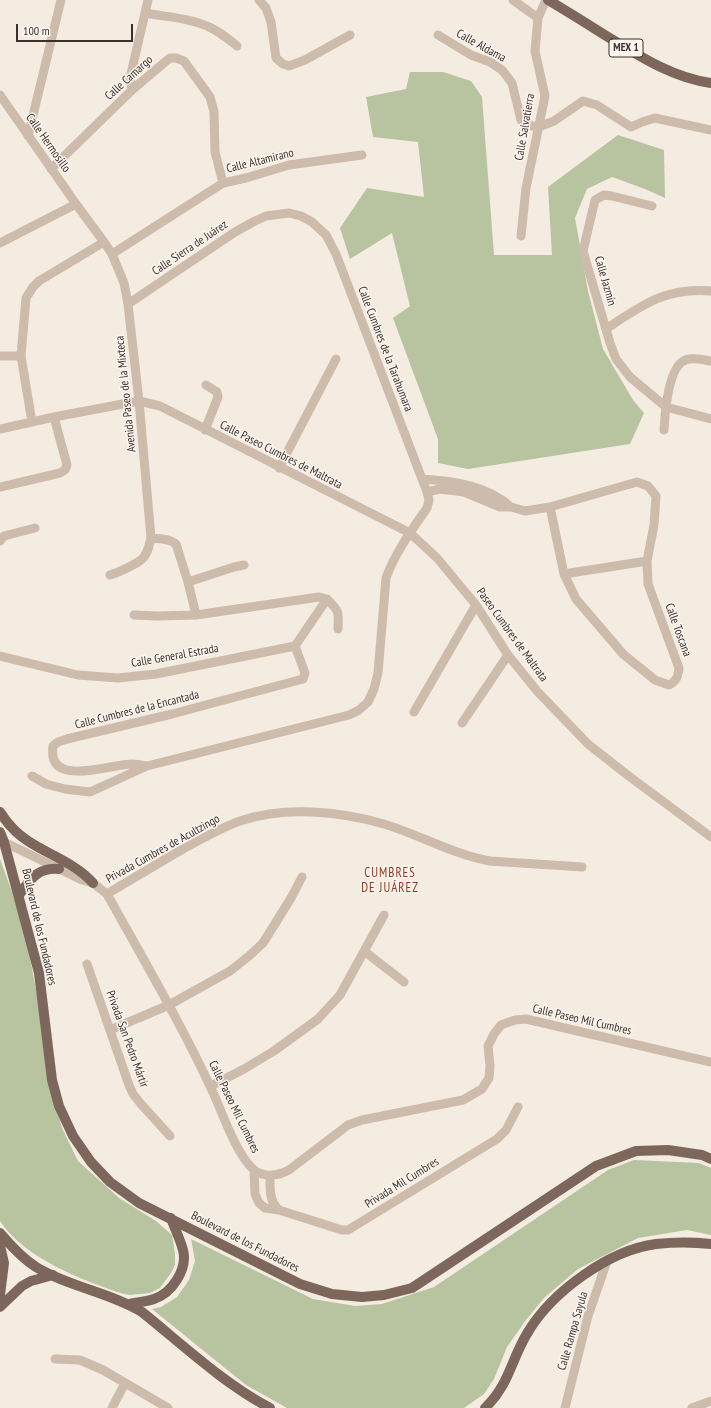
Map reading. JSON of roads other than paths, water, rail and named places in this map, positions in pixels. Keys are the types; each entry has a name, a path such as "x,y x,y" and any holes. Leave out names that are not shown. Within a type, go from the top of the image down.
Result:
{"main road":[{"name":"MEX 1","path":"547,0 642,58 663,69 711,83"},
{"path":"0,812 12,828 27,841 63,860 88,877 93,883"},
{"name":"Boulevard de los Fundadores","path":"0,832 19,895 39,973 52,1080 59,1106 73,1136 91,1162 110,1182 139,1203 300,1284 332,1294 362,1297 384,1295 412,1288 596,1166 636,1151 668,1150 702,1155 711,1158"},
{"path":"19,895 31,879 42,870 51,868 59,869"},
{"path":"130,1304 154,1299 162,1295 178,1278 183,1266 183,1251 171,1218"},
{"path":"0,1233 13,1249 36,1267 53,1275 130,1304 142,1312 220,1376 241,1391 270,1408"},
{"path":"485,1408 495,1398 507,1378 528,1332 536,1320 551,1302 586,1273 607,1260 655,1244 690,1242 711,1244"},
{"path":"0,1246 4,1263 0,1295"},
{"path":"0,1307 22,1286 31,1281 53,1275"}],"street":[{"path":"28,136 61,0"},
{"path":"132,90 130,78 148,0"},
{"path":"259,0 266,8 272,22 276,58 282,64 289,66 305,60 350,35"},
{"path":"513,0 538,18"},
{"name":"Calle Salvatierra","path":"521,236 526,188 545,96 535,51 538,18 547,0"},
{"path":"145,13 193,21 208,26 237,46"},
{"name":"Calle Aldama","path":"438,35 471,55 490,62 502,70 512,83 521,120 526,125 539,127"},
{"name":"Calle Camargo","path":"52,169 132,90 170,58 176,58 184,61 210,97 214,112 215,152 223,183"},
{"name":"Calle Hermosillo","path":"0,95 76,204"},
{"path":"539,127 554,121 583,102 597,105 631,127 655,118 711,130"},
{"name":"Calle Altamirano","path":"112,254 223,183 246,178 289,165 362,155"},
{"name":"Calle Jazmín","path":"652,206 604,195 595,200 583,251 616,359 630,377 666,407"},
{"path":"0,243 76,204"},
{"name":"Avenida Paseo de la Mixteca","path":"76,204 112,254 124,283 140,401 151,538 147,552 142,559 110,575"},
{"name":"Calle Cumbres de la Tarahumara","path":"266,216 289,213 301,216 312,222 326,235 338,260 427,492 429,500 427,508 410,533"},
{"name":"Calle Sierra de Juárez","path":"128,304 235,232 266,216"},
{"path":"32,422 21,356 26,298 39,281 104,242"},
{"path":"606,329 645,304 667,294 695,289 711,291"},
{"path":"0,356 21,356"},
{"path":"279,468 336,359"},
{"path":"664,430 666,407 672,379 679,365 688,359 711,361"},
{"path":"205,430 218,397 217,392 206,385"},
{"path":"0,429 140,401"},
{"name":"Calle Paseo Cumbres de Maltrata","path":"140,401 160,406 279,468 410,533"},
{"path":"666,407 711,419"},
{"path":"0,487 60,473 65,470 67,466 54,417"},
{"name":"Calle Toscana","path":"422,479 465,483 502,498 511,507"},
{"name":"Calle Toscana","path":"427,492 440,489 464,492 500,507 511,507 525,511 550,507 637,482 648,486 656,496 654,525 647,560 648,584 679,668 678,676 674,682 669,685 655,680 623,654 576,599 564,574 550,507"},
{"path":"0,541 4,536 35,528"},
{"name":"Paseo Cumbres de Maltrata","path":"410,533 437,558 476,605 508,655 537,691 588,744 711,837"},
{"name":"Calle Cumbres de la Encantada","path":"32,776 46,784 65,789 90,792 147,766 349,715 359,710 368,702 374,689 378,673 386,578 390,566 410,533"},
{"path":"151,538 172,541 176,544 188,582 196,615"},
{"path":"564,574 647,560"},
{"path":"188,582 244,565"},
{"path":"134,615 196,615 319,597 325,598 336,608 339,613 338,629"},
{"path":"295,646 325,598"},
{"path":"414,712 476,605"},
{"name":"Calle Cumbres de la Encantada","path":"147,766 132,764 78,772 66,771 53,761 53,746 58,742 67,739 172,714 303,679 305,673 295,646"},
{"name":"Calle General Estrada","path":"0,656 78,675 118,678 156,674 295,646"},
{"path":"462,723 508,655"},
{"name":"Privada Cumbres de Acultzingo","path":"107,894 213,832 241,821 282,813 309,811 384,824 451,851 475,858 490,861 582,867"},
{"name":"Calle Paseo Mil Cumbres","path":"2,841 82,880 93,883 107,894 211,1086 241,1155 254,1170 270,1176 282,1174 289,1170 348,1125 362,1120 463,1100 482,1089 488,1078 490,1066 488,1046 494,1034 502,1025 515,1020 526,1019 711,1062"},
{"path":"110,1030 169,1006 230,971 263,943 291,898 302,877"},
{"path":"211,1086 274,1051 318,1018 340,995 384,915"},
{"path":"364,951 404,982"},
{"name":"Privada San Pedro Mártir","path":"87,964 128,1085 133,1094 170,1136"},
{"name":"Privada Mil Cumbres","path":"254,1170 254,1189 259,1202 265,1208 279,1210 342,1230 348,1230 497,1139 506,1130 518,1107"},
{"path":"270,1176 272,1201 279,1210"},
{"name":"Calle Rampa Sayula","path":"565,1408 588,1316 607,1260"},
{"path":"55,1359 80,1360 103,1370 168,1408"},
{"path":"112,1408 125,1383"},
{"path":"692,1408 711,1401"}],"district":[{"name":"CUMBRES DE JUÁREZ","path":"390,880"}]}
